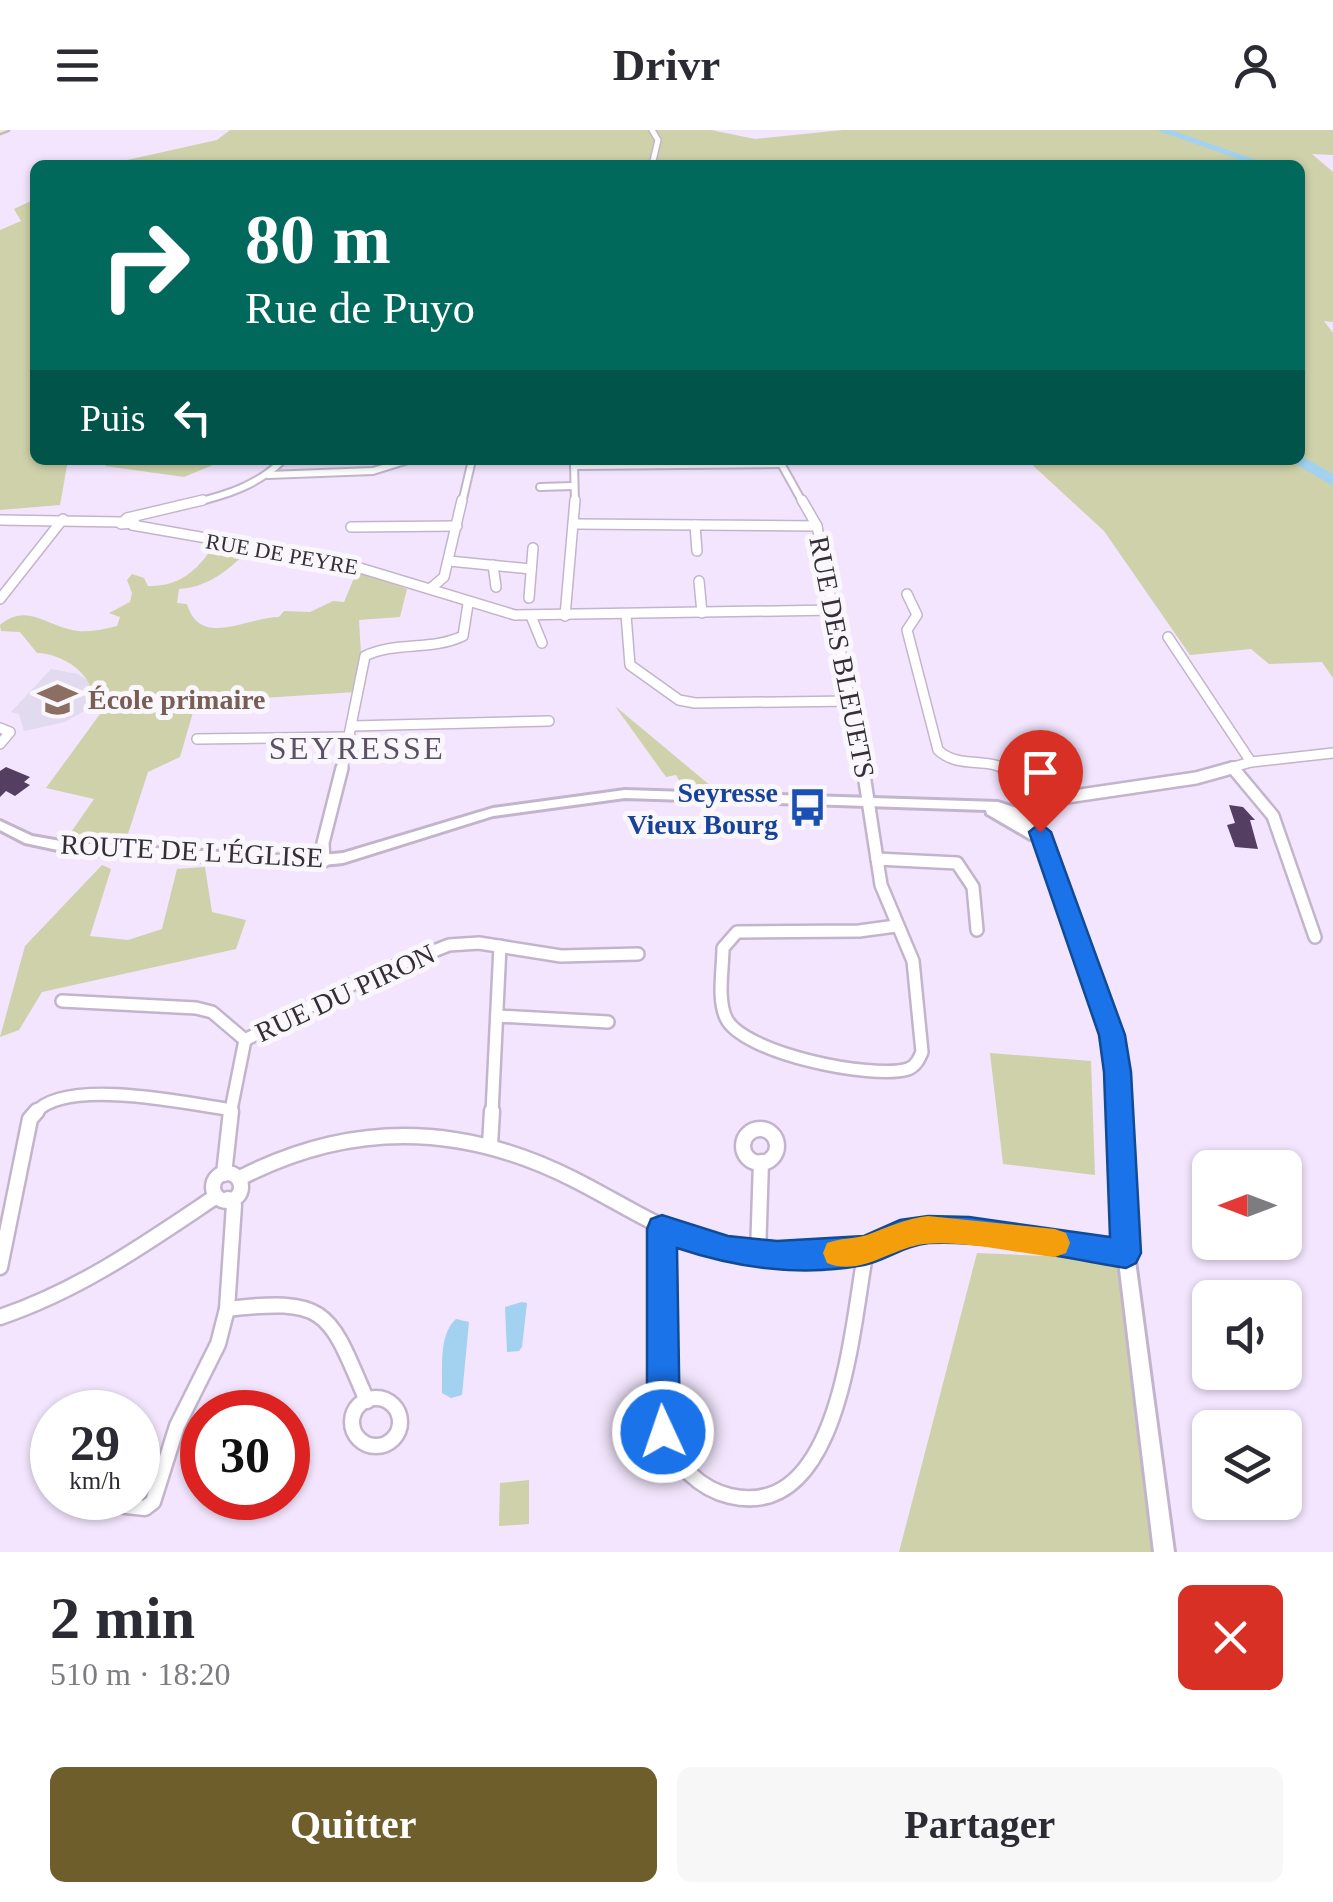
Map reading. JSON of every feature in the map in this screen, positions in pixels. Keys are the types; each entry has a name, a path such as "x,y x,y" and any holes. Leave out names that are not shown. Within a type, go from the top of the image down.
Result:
{"street":[{"path":"652,130 658,146 654,160"},
{"path":"133,522 229,494 278,465"},
{"path":"268,474 373,471 392,465"},
{"path":"431,588 441,582 471,465"},
{"path":"565,616 575,524 574,465"},
{"name":"RUE DES BLEUETS","path":"782,465 817,526 852,700 877,859 896,926 913,961 922,1052 918,1062 908,1068 832,1067 744,1038 726,1018 724,948 737,932 859,931 896,926"},
{"path":"540,487 573,486"},
{"path":"0,599 63,519"},
{"name":"RUE DE PEYRE","path":"0,520 133,522 337,562 431,588 468,604 531,616 834,610"},
{"path":"575,524 817,526"},
{"path":"695,525 697,552"},
{"path":"351,527 457,526"},
{"path":"529,598 534,548"},
{"path":"448,560 531,569"},
{"path":"493,565 496,586"},
{"path":"699,582 702,612"},
{"path":"908,594 917,616 907,630 938,750 952,762 995,762 1008,769 1033,802"},
{"path":"324,860 323,843 365,656 381,648 452,643 464,636 468,604"},
{"path":"626,615 630,665 680,700 852,700"},
{"path":"531,616 542,644"},
{"path":"1168,636 1208,691 1236,744 1251,762"},
{"path":"196,739 549,720"},
{"path":"0,728 10,732 0,744"},
{"path":"1016,817 1033,802 1196,778 1251,762 1333,754"},
{"path":"1233,767 1273,816 1315,937"},
{"name":"ROUTE DE L'ÉGLISE","path":"0,825 29,840 72,848 324,860 493,812 600,797 657,794 979,806 1016,817 1045,847 1112,1035 1118,1072 1126,1253"},
{"path":"877,859 957,863 972,882 977,902 976,930"},
{"name":"RUE DU PIRON","path":"62,1001 196,1008 212,1012 245,1040 418,955 449,946 500,946 561,956 638,954"},
{"path":"490,1145 500,946"},
{"path":"497,1016 608,1022"},
{"path":"160,1482 177,1426 218,1344 227,1309 234,1205 222,1198 213,1185 224,1174 230,1110 245,1040"},
{"path":"0,1267 0,1247 26,1133 30,1119 40,1107 66,1096 158,1098 230,1110"},
{"path":"224,1174 240,1178 296,1153 358,1138 430,1135 490,1145 571,1178 662,1229 728,1250 802,1256 866,1250 900,1234 951,1230 1126,1253 1164,1552"},
{"path":"758,1254 761,1162"},
{"path":"0,1317 47,1301 106,1271 222,1198 237,1194 240,1178"},
{"path":"662,1229 663,1432 674,1458 691,1478 714,1492 740,1498 767,1495 788,1487 806,1471 820,1448 866,1250"},
{"path":"227,1309 279,1302 314,1308 332,1323 367,1401"}],"shaded area":[{"name":"École primaire","path":"51,669 78,674 91,683 95,695 86,710 65,722 24,731 19,714 11,712"}],"green space":[{"path":"230,130 711,130 755,139 843,130 1333,130 1333,155 1312,154 1333,172 1333,322 1324,321 1333,333 1333,678 1322,662 1269,664 1251,649 1190,655 1104,531 1032,465 1305,465 1305,160 127,160 217,140"},
{"path":"30,201 30,465 67,465 60,505 0,510 0,230 21,221 14,209"},
{"path":"106,465 213,465 184,477"},
{"path":"212,548 244,555 214,578 179,589 177,603 187,604 202,625 226,627 279,617 284,611 310,612 333,601 344,602 357,571 407,589 400,617 359,620 361,654 356,692 196,702 180,757 148,772 125,843 67,838 94,799 46,788 100,714 86,710 94,695 79,671 64,660 37,653 20,632 1,631 0,625 25,615 80,631 117,626 120,617 109,613 130,602 132,593 127,580 132,574 144,578 148,586 169,584 193,570"},
{"path":"615,706 718,792 684,789 676,775 666,777"},
{"path":"102,865 111,869 90,936 128,940 162,929 177,869 205,867 212,912 246,920 236,949 42,992 19,1030 0,1037 25,946"},
{"path":"990,1053 1091,1061 1095,1175 1003,1164"},
{"path":"977,1253 1135,1260 1173,1552 899,1552"},
{"path":"529,1480 529,1524 499,1526 500,1483"}],"water":[{"path":"527,1303 522,1347 507,1352 505,1307"},
{"path":"456,1319 469,1322 462,1395 451,1398 442,1393 443,1353 446,1334"}],"building":[{"path":"6,767 30,777 24,782 30,785 15,796 6,791 0,797 0,771"},
{"path":"1229,805 1243,807 1255,820 1250,820 1258,849 1235,847 1227,825 1235,823"}],"waterway":[{"path":"1161,130 1251,160"},
{"path":"1305,463 1333,481"}],"slow traffic":[{"path":"838,1253 866,1250 900,1234 928,1230 969,1231 1055,1243"}],"place":[{"name":"École primaire","path":"58,699"},
{"name":"Seyresse Vieux Bourg","path":"808,808"}],"district":[{"name":"SEYRESSE","path":"357,748"}],"route":[{"path":"663,1432 662,1229 728,1250 777,1256 866,1250 900,1234 928,1230 969,1231 1126,1253 1118,1072 1112,1035 1086,952 1040,832"}]}
